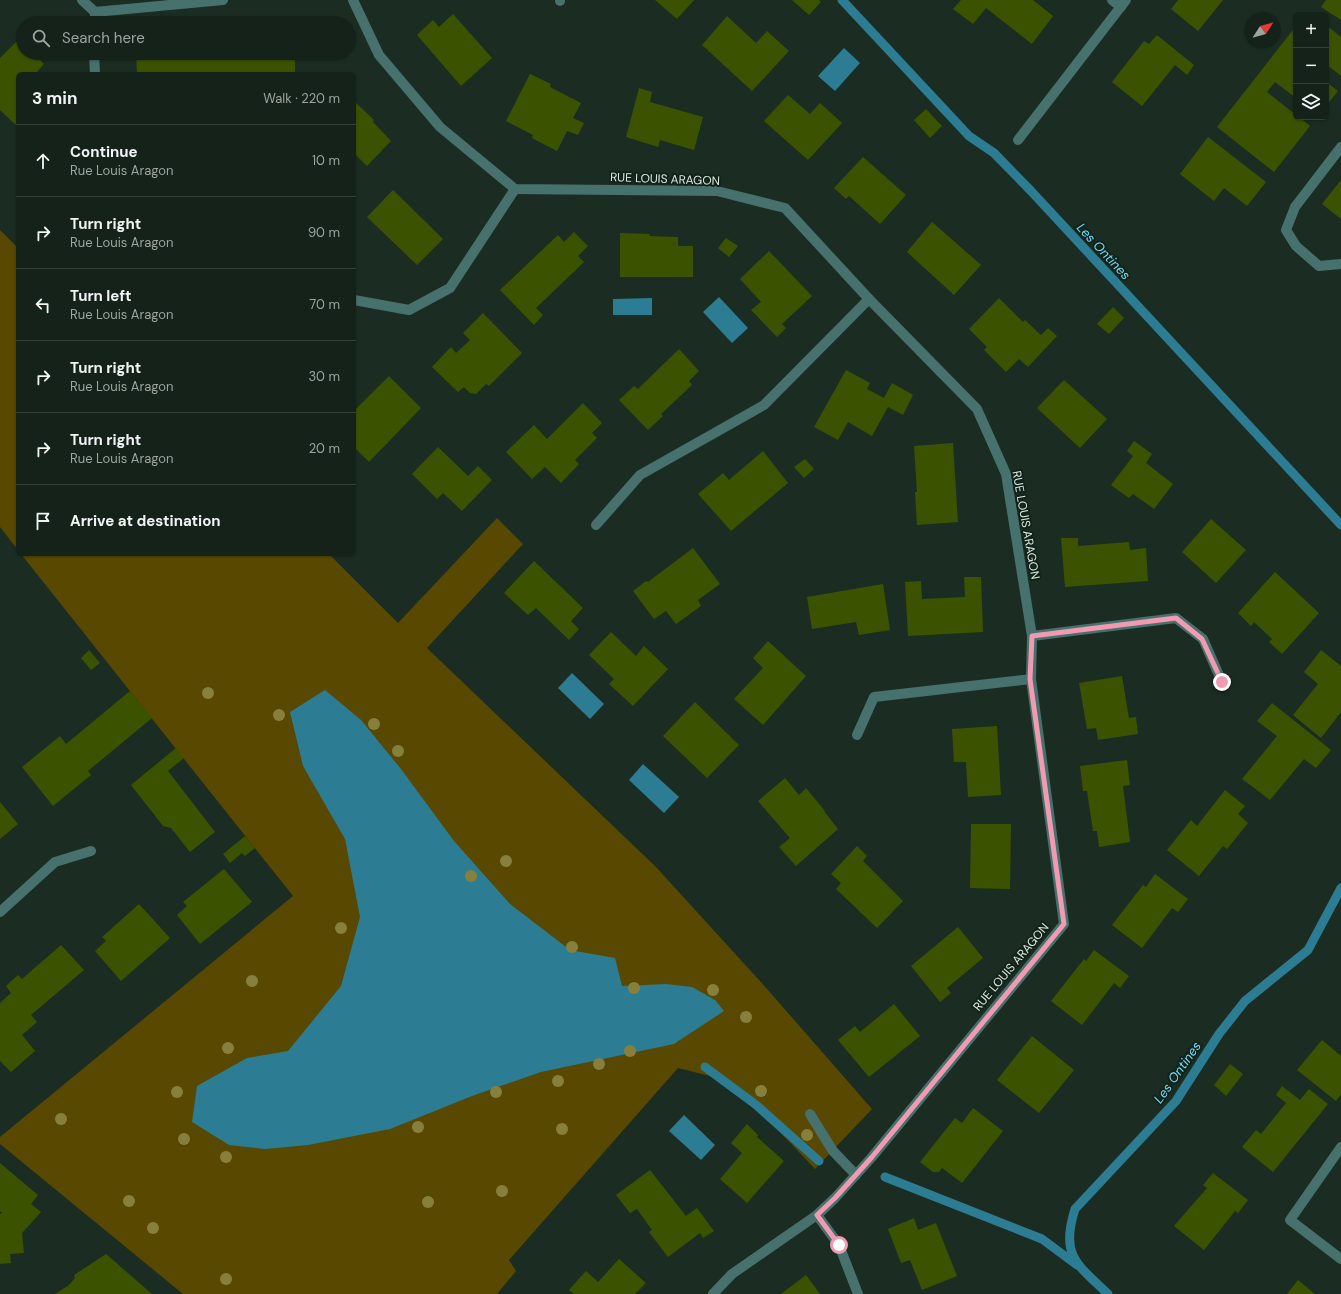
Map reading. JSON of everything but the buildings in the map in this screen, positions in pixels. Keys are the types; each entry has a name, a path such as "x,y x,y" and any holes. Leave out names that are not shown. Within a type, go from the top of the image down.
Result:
{"street":[{"path":"82,0 95,12 95,16"},
{"path":"95,12 223,0"},
{"path":"353,0 378,55 440,127 514,189 450,288 409,310 356,300"},
{"path":"1018,140 1123,3 1112,0"},
{"path":"94,60 95,72"},
{"path":"1341,147 1295,207 1286,230 1296,246 1319,266 1341,264"},
{"name":"RUE LOUIS ARAGON","path":"514,189 717,191 785,208 869,299 977,409 1006,474 1032,636 1030,679 1064,924 856,1175 835,1198 817,1215 732,1274 714,1294"},
{"path":"596,525 640,475 764,405 869,299"},
{"path":"1032,636 1176,618 1202,639 1222,682"},
{"path":"857,735 874,697 1030,679"},
{"path":"0,912 55,862 92,851"},
{"path":"810,1114 832,1152 856,1175"},
{"path":"1341,1147 1290,1220 1341,1259"},
{"path":"817,1215 839,1245 858,1294"}],"shaded area":[{"path":"0,230 16,246 16,547 0,527"},
{"path":"497,518 523,544 427,648 656,867 768,990 872,1109 815,1169 766,1117 714,1077 678,1068 509,1260 516,1271 497,1294 183,1294 0,1144 0,1137 293,896 23,556 331,556 398,623"}],"water":[{"path":"844,48 860,63 835,91 818,76"},
{"path":"719,297 748,328 732,343 703,312"},
{"path":"652,298 652,315 613,315 613,299"},
{"path":"572,673 604,704 590,719 558,688"},
{"path":"325,690 361,720 401,769 454,841 510,904 570,950 615,958 622,986 666,984 692,987 715,1000 724,1011 674,1044 541,1072 472,1096 390,1129 308,1145 265,1149 229,1145 192,1122 197,1086 247,1058 288,1051 341,986 360,917 345,839 303,766 290,712"},
{"path":"643,764 679,797 664,813 629,780"},
{"path":"684,1115 715,1145 701,1160 669,1131"}],"waterway":[{"name":"Les Ontines","path":"842,0 969,136 994,153 1031,191 1341,525"},
{"name":"Les Ontines","path":"1108,1294 1088,1275 1074,1258 1069,1238 1075,1209 1176,1101 1219,1034 1245,1001 1308,950 1341,888"},
{"path":"705,1067 755,1104 819,1161"},
{"path":"885,1177 1042,1239 1077,1265"}],"route":[{"path":"839,1245 817,1215 835,1198 872,1157 1064,924 1030,679 1032,636 1176,618 1202,639 1222,682"}]}
